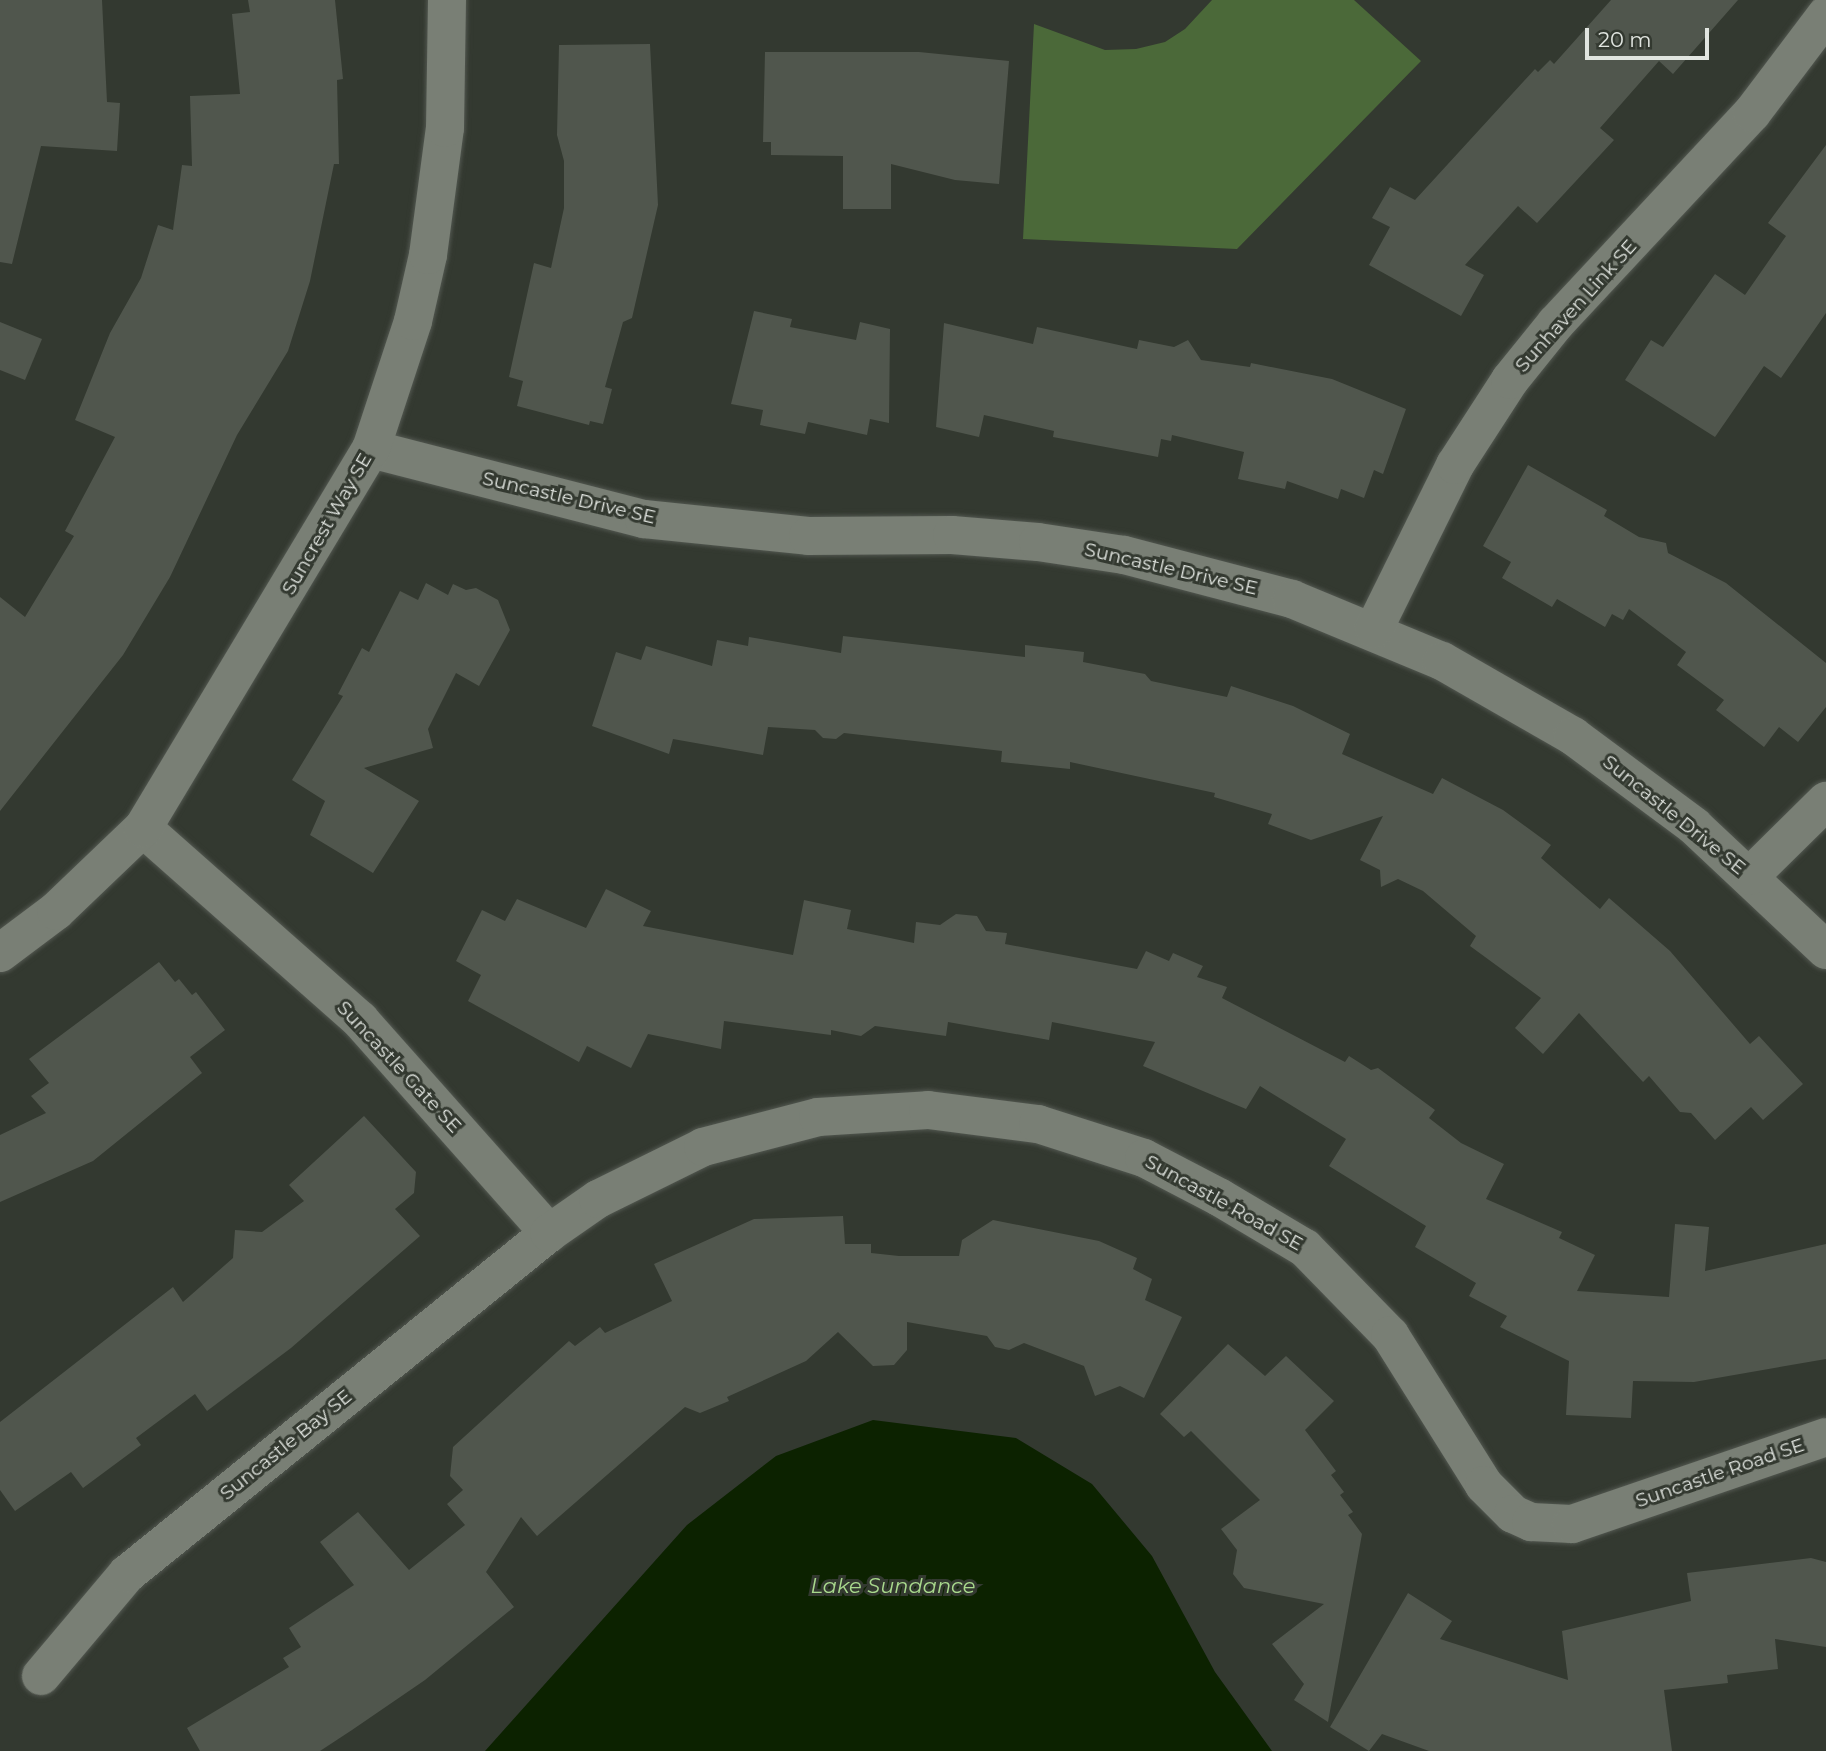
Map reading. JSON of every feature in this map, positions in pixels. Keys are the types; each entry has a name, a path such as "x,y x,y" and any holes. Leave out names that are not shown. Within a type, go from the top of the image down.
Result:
{"street":[{"name":"Suncrest Way SE","path":"0,953 56,911 144,828 371,449 413,321 428,255 445,128 447,0"},
{"name":"Sunhaven Link SE","path":"1374,629 1455,464 1510,380 1556,323 1752,113 1826,15"},
{"name":"Suncastle Drive SE","path":"371,449 644,519 808,536 952,535 1124,555 1280,595 1374,629 1509,696 1573,736 1645,786 1750,876 1826,950"},
{"path":"1750,876 1826,800"},
{"name":"Suncastle Gate SE","path":"144,828 360,1020 549,1233"},
{"name":"Suncastle Road SE","path":"549,1233 649,1171 760,1129 873,1111 984,1115 1078,1135 1144,1158 1305,1248 1390,1335 1496,1502 1531,1522 1572,1524 1826,1437"},
{"name":"Suncastle Bay SE","path":"41,1676 127,1573 549,1233"}],"shaded area":[{"path":"1212,0 1354,0 1421,61 1237,249 1023,239 1034,24 1105,50 1136,49 1165,42 1185,29"}],"water":[{"name":"Lake Sundance","path":"873,1420 1016,1438 1092,1484 1152,1556 1215,1672 1272,1751 485,1751 687,1525 776,1456"}],"building":[{"path":"0,0 102,0 107,102 120,103 117,151 41,146 12,264 0,262"},
{"path":"248,0 335,0 343,79 337,80 339,164 334,164 310,281 288,351 237,435 170,577 123,655 0,811 0,597 25,617 74,536 65,531 115,437 75,420 110,333 141,278 158,225 173,230 182,165 192,166 190,96 240,94 232,14 250,12"},
{"path":"1611,0 1738,0 1673,74 1659,61 1600,128 1614,140 1537,223 1518,206 1465,265 1484,275 1461,316 1369,265 1390,227 1372,218 1390,187 1415,200 1535,69 1538,72 1550,60 1554,64"},
{"path":"650,44 658,205 632,318 623,322 605,387 612,389 603,424 590,421 589,425 517,406 523,381 509,377 534,263 551,268 564,208 564,161 557,135 559,45"},
{"path":"765,52 919,52 1009,61 999,184 955,180 891,164 891,209 843,209 843,156 771,155 771,142 763,142"},
{"path":"1826,145 1826,313 1781,378 1764,366 1715,437 1625,380 1651,340 1663,347 1715,274 1745,295 1786,236 1768,223"},
{"path":"754,311 792,319 790,327 856,340 860,322 890,329 889,423 870,419 867,435 808,422 805,434 760,425 763,410 731,404"},
{"path":"0,322 42,339 25,380 0,370"},
{"path":"944,323 1033,344 1037,327 1137,349 1139,340 1174,347 1188,340 1201,360 1250,367 1251,363 1332,379 1406,409 1383,474 1374,470 1364,498 1341,489 1338,499 1287,481 1285,489 1238,479 1244,452 1172,435 1171,441 1161,439 1158,457 1053,437 1054,431 984,415 979,437 936,427"},
{"path":"1528,465 1607,510 1604,516 1639,537 1666,543 1668,553 1726,583 1826,663 1826,707 1798,742 1779,727 1764,747 1716,710 1724,700 1677,665 1686,652 1629,609 1623,620 1612,614 1605,627 1557,599 1552,607 1502,578 1511,562 1483,546"},
{"path":"426,583 448,595 453,584 466,590 476,588 498,600 510,630 479,686 456,673 428,729 433,748 364,768 419,801 373,873 310,835 325,801 292,780 343,696 338,694 362,648 369,652 400,591 418,600"},
{"path":"843,636 1025,657 1025,645 1084,652 1083,662 1145,674 1151,681 1227,697 1231,686 1293,706 1350,734 1342,754 1433,794 1442,778 1503,810 1551,845 1541,858 1600,909 1609,898 1670,951 1750,1044 1759,1036 1803,1084 1763,1120 1751,1107 1715,1140 1691,1113 1680,1112 1649,1076 1643,1082 1579,1013 1543,1054 1515,1028 1541,998 1470,946 1476,936 1423,891 1398,879 1381,887 1380,870 1360,860 1383,816 1311,840 1268,824 1272,814 1214,797 1215,793 1070,762 1070,769 1001,762 1002,751 844,733 836,739 823,738 815,730 768,727 763,755 673,739 669,754 592,726 616,652 641,660 646,646 712,666 717,640 748,646 749,637 841,653"},
{"path":"606,889 651,911 643,926 793,955 804,900 851,910 847,929 914,943 916,922 940,925 956,914 977,916 986,931 1007,933 1005,944 1137,969 1146,951 1169,961 1173,953 1203,966 1197,977 1227,987 1222,998 1345,1062 1349,1056 1371,1070 1378,1068 1435,1110 1429,1118 1461,1143 1504,1164 1486,1199 1562,1232 1559,1238 1595,1255 1577,1291 1669,1297 1675,1224 1709,1227 1705,1271 1826,1244 1826,1359 1694,1382 1633,1381 1631,1418 1566,1415 1569,1361 1500,1327 1507,1316 1469,1296 1476,1283 1415,1247 1426,1226 1329,1166 1346,1139 1260,1086 1246,1109 1143,1066 1155,1042 1052,1022 1049,1040 948,1022 946,1036 875,1026 861,1036 831,1030 831,1035 724,1021 721,1049 648,1034 631,1068 587,1046 579,1062 468,1001 481,975 456,961 482,910 505,921 517,899 586,928"},
{"path":"159,962 175,982 179,979 192,995 196,992 225,1030 190,1057 202,1073 93,1161 0,1202 0,1135 46,1113 31,1096 49,1083 29,1059"},
{"path":"364,1116 416,1172 414,1193 395,1209 420,1236 291,1348 207,1411 195,1394 136,1438 141,1445 83,1488 71,1472 15,1511 0,1490 0,1422 173,1287 183,1302 233,1258 235,1230 262,1232 304,1201 289,1185"},
{"path":"843,1216 845,1244 871,1244 871,1253 899,1256 959,1256 962,1240 993,1220 1099,1241 1137,1258 1133,1269 1152,1279 1145,1300 1182,1317 1144,1398 1120,1386 1095,1396 1084,1366 1024,1343 1009,1350 995,1347 987,1336 907,1322 907,1350 894,1365 873,1366 838,1332 806,1361 727,1397 729,1401 700,1413 685,1407 537,1536 521,1517 486,1572 514,1607 425,1680 352,1730 320,1751 200,1751 187,1728 289,1667 283,1658 301,1647 289,1628 354,1585 320,1542 358,1512 409,1570 465,1525 447,1504 463,1490 450,1476 453,1447 569,1341 575,1346 600,1327 605,1333 672,1301 654,1264 754,1219"},
{"path":"1228,1344 1265,1376 1286,1356 1334,1401 1305,1430 1336,1471 1331,1475 1344,1492 1340,1495 1353,1512 1348,1515 1362,1534 1328,1722 1294,1700 1304,1684 1272,1644 1324,1604 1244,1588 1233,1574 1237,1550 1221,1529 1260,1500 1191,1431 1184,1437 1160,1414"},
{"path":"1811,1558 1826,1562 1826,1647 1775,1639 1778,1669 1727,1675 1728,1683 1664,1690 1672,1751 1429,1751 1382,1734 1369,1751 1330,1727 1408,1593 1452,1621 1440,1639 1568,1680 1562,1631 1691,1601 1687,1573"}]}
